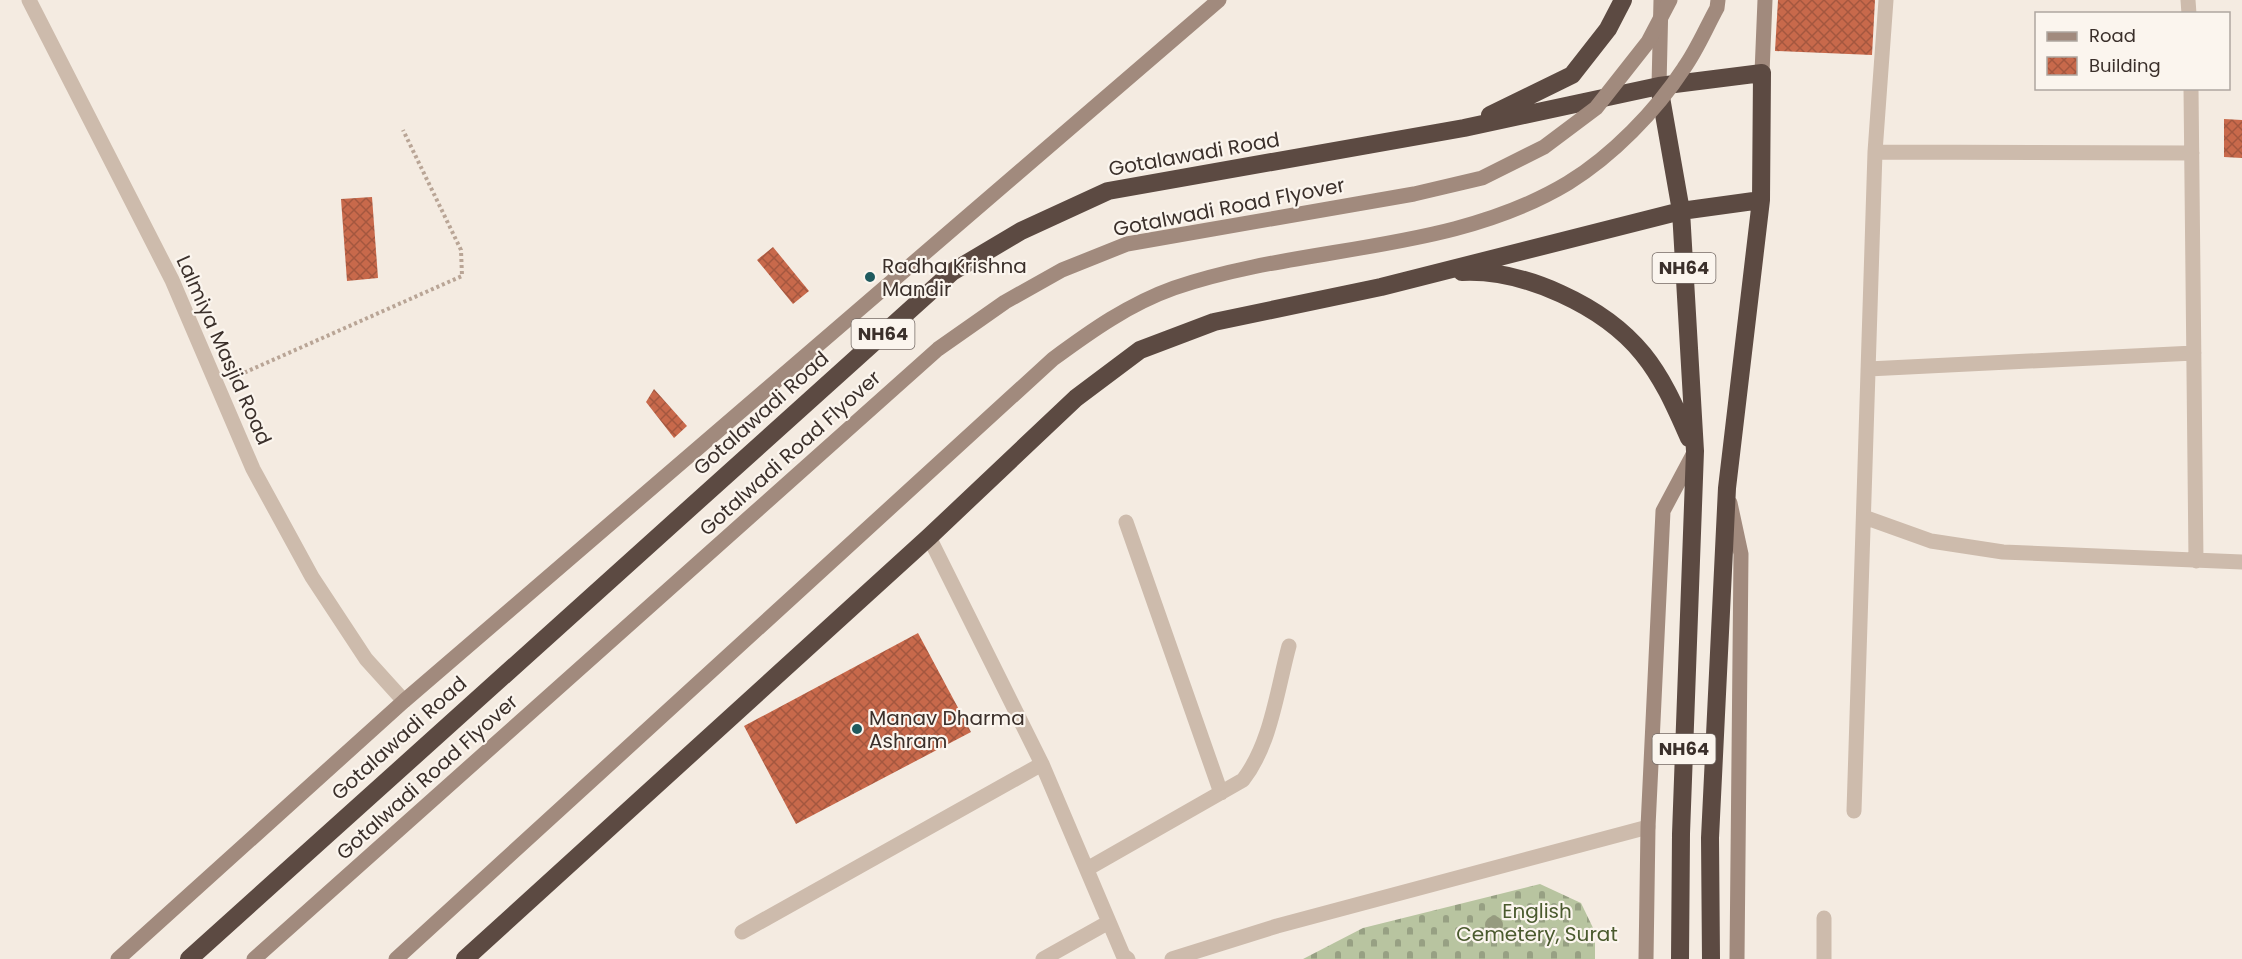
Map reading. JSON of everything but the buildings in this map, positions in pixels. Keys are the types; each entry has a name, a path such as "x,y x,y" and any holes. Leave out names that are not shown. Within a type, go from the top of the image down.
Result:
{"highway":[{"path":"1464,128 1572,75 1608,29 1623,0"},
{"name":"Gotalawadi Road","path":"189,959 952,272 1021,231 1108,191 1464,128 1659,86 1762,73"},
{"name":"NH64","path":"1711,959 1710,838 1727,488 1761,200 1762,73"},
{"name":"NH64","path":"1659,86 1681,211 1695,451 1681,834 1680,959"},
{"path":"1381,287 1681,211 1761,200"},
{"path":"465,959 929,537 1076,398 1140,350 1214,322 1381,287 1464,272 1520,277 1565,297 1613,323 1643,354 1670,393 1695,451"}],"main road":[{"path":"118,959 404,701 1220,0"},
{"path":"1659,86 1661,0"},
{"name":"Gotalwadi Road Flyover","path":"254,959 938,349 1005,302 1062,270 1127,244 1414,194 1482,178 1544,147 1596,108 1648,42 1670,0"},
{"path":"396,959 1053,359 1080,339 1108,319 1173,289 1240,270 1426,235 1503,215 1569,182 1634,130 1684,68 1717,8 1718,0"},
{"path":"1762,73 1765,0"},
{"path":"1646,959 1648,827 1663,511 1695,451"},
{"path":"1727,488 1741,554 1737,959"}],"street":[{"name":"Lalmiya Masjid Road","path":"30,0 172,280 253,469 312,577 372,666 404,701"},
{"path":"1854,811 1875,152 1886,0"},
{"path":"2191,90 2196,561"},
{"path":"1875,152 2192,153"},
{"path":"1868,369 2194,353"},
{"path":"1864,517 1931,541 2003,552 2242,562"},
{"path":"1126,522 1221,793"},
{"path":"929,537 1042,764 1123,955 1128,959"},
{"path":"1087,869 1243,780 1256,764 1289,646"},
{"path":"742,932 1042,764"},
{"path":"1172,959 1277,926 1648,827"},
{"path":"1824,918 1824,959"},
{"path":"1043,959 1109,922"}],"path":[{"path":"217,386 280,355 462,276 461,250 403,130"}],"green space":[{"name":"English Cemetery, Surat","path":"1540,884 1581,903 1595,932 1595,959 1303,959 1363,928"}],"place":[{"name":"Radha Krishna Mandir","path":"870,277"},
{"name":"Manav Dharma Ashram","path":"857,729"}]}
